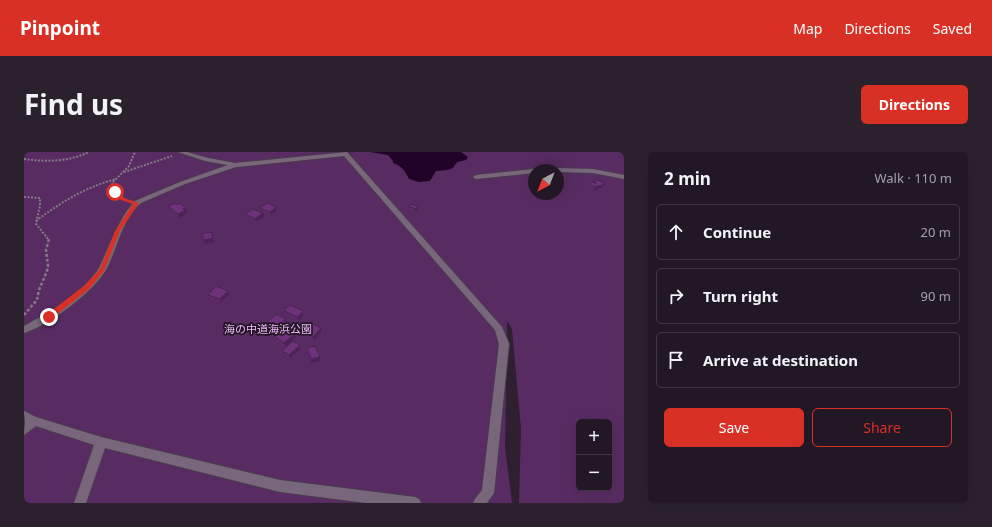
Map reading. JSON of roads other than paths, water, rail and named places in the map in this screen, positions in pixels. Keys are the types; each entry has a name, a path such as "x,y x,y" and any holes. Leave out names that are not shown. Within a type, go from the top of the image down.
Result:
{"lane":[{"path":"181,152 235,165"},
{"path":"24,330 49,317 87,288 102,270 117,231 136,203 180,182 235,165 345,153 377,192 499,329 504,344 488,493 479,503"},
{"path":"564,170 593,171 624,177"},
{"path":"476,178 528,172"},
{"path":"24,430 29,418 101,442 280,486 415,503"},
{"path":"80,503 101,442"}],"park label":[{"name":"海の中道海浜公園","path":"268,328"}]}
